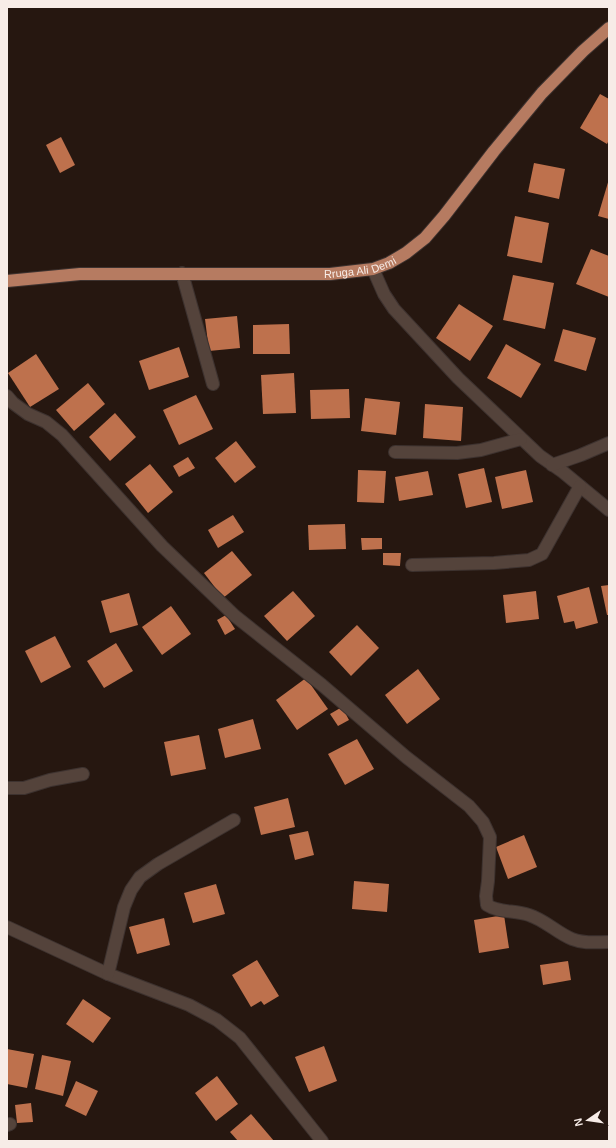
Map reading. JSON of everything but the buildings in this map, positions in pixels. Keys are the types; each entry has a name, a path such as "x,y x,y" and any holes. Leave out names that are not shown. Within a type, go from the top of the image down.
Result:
{"main road":[{"name":"Rruga Ali Demi","path":"7,281 80,274 330,274 373,269 389,263 406,253 425,238 542,93 583,51 609,28"}],"street":[{"path":"373,269 384,294 394,309 458,378 521,439 609,510"},
{"path":"182,274 213,384"},
{"path":"7,396 13,403 28,414 46,422 62,435 162,546 235,616 322,685 406,757 469,806 483,822 490,837 486,896 487,905 494,909 530,915 572,939 583,942 609,942"},
{"path":"395,452 457,453 481,450 521,439"},
{"path":"552,465 609,443"},
{"path":"412,565 494,563 529,560 542,554 580,486"},
{"path":"7,788 24,788 50,780 83,774"},
{"path":"108,974 124,907 131,890 140,877 158,864 234,820"},
{"path":"7,927 108,974 189,1005 217,1020 240,1038 322,1141"}]}
